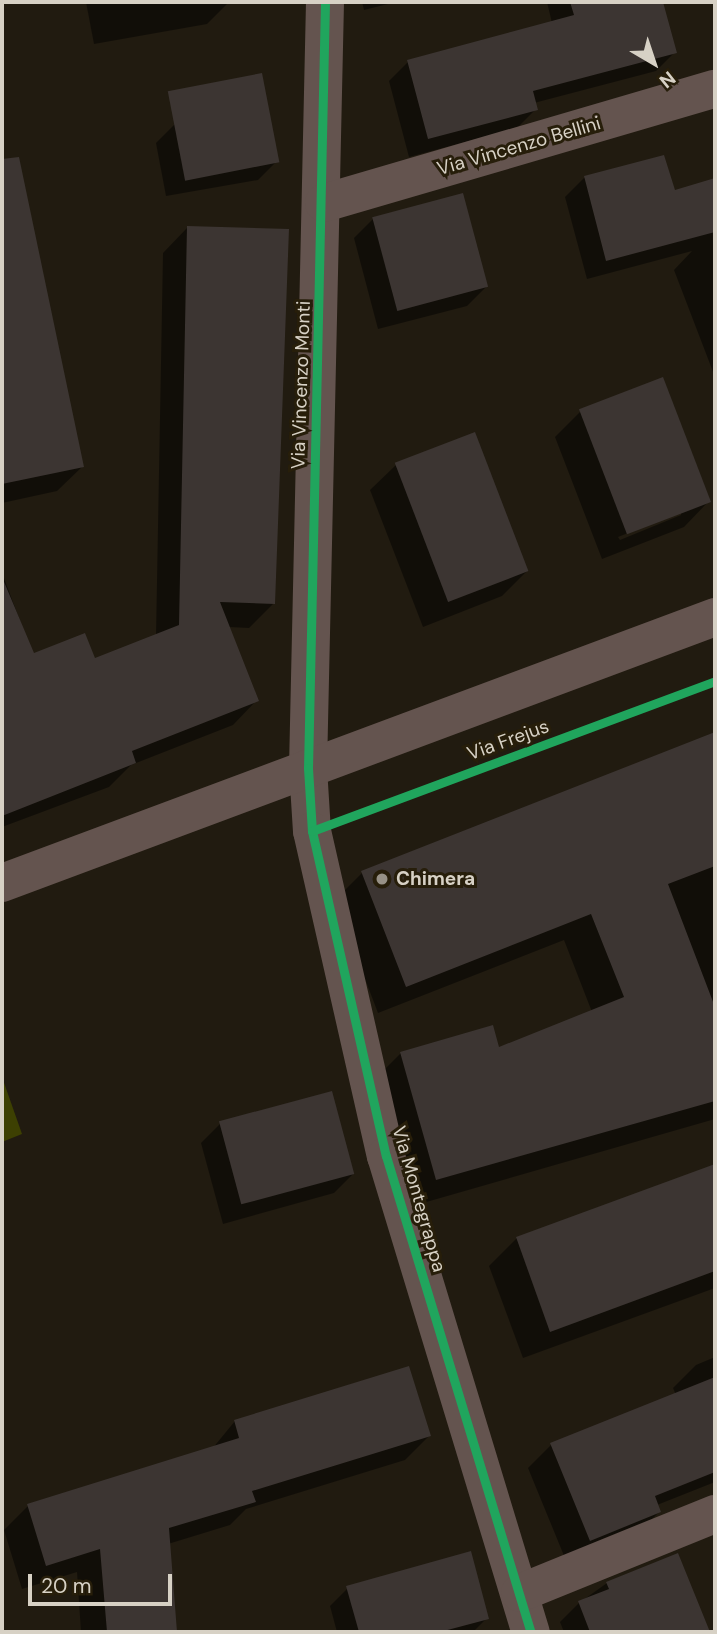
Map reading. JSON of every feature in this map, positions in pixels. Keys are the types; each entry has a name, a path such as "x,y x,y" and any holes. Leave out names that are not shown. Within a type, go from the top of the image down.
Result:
{"street":[{"name":"Via Vincenzo Monti","path":"308,768 324,203 325,2"},
{"name":"Via Vincenzo Bellini","path":"324,203 715,89"},
{"path":"2,883 308,768 710,625"},
{"name":"Via Montegrappa","path":"308,768 312,831 386,1156 531,1632"},
{"path":"520,1593 715,1514"}],"shaded area":[{"path":"2,1077 22,1134 2,1142"}],"building":[{"path":"570,2 663,2 677,53 533,91 538,110 428,139 407,60 574,15"},
{"path":"262,73 279,162 185,181 168,91"},
{"path":"664,155 675,190 715,178 715,232 606,261 584,176"},
{"path":"19,157 84,467 2,484 2,159"},
{"path":"463,193 488,287 397,311 372,217"},
{"path":"187,226 289,229 275,604 220,602 259,701 132,751 136,763 2,816 2,577 34,653 85,633 95,658 179,625"},
{"path":"663,377 711,502 627,534 579,409"},
{"path":"475,432 528,571 448,602 395,463"},
{"path":"715,732 715,866 668,884 715,1007 715,1101 436,1180 400,1052 493,1025 499,1047 624,997 591,914 406,987 361,871"},
{"path":"332,1091 354,1174 241,1204 219,1121"},
{"path":"715,1164 715,1271 550,1332 516,1237"},
{"path":"409,1366 431,1436 252,1491 256,1502 169,1528 177,1632 107,1632 100,1549 46,1566 27,1504 239,1438 234,1420"},
{"path":"715,1377 715,1472 655,1496 661,1512 590,1541 550,1443"},
{"path":"471,1551 489,1619 440,1632 359,1632 346,1586"},
{"path":"678,1553 710,1632 590,1632 578,1601 609,1589 606,1582"}],"cycle path":[{"path":"325,2 308,768 312,831 386,1156 531,1632"},
{"name":"Via Frejus","path":"312,831 715,681"}],"place":[{"name":"Chimera","path":"382,879"}]}
